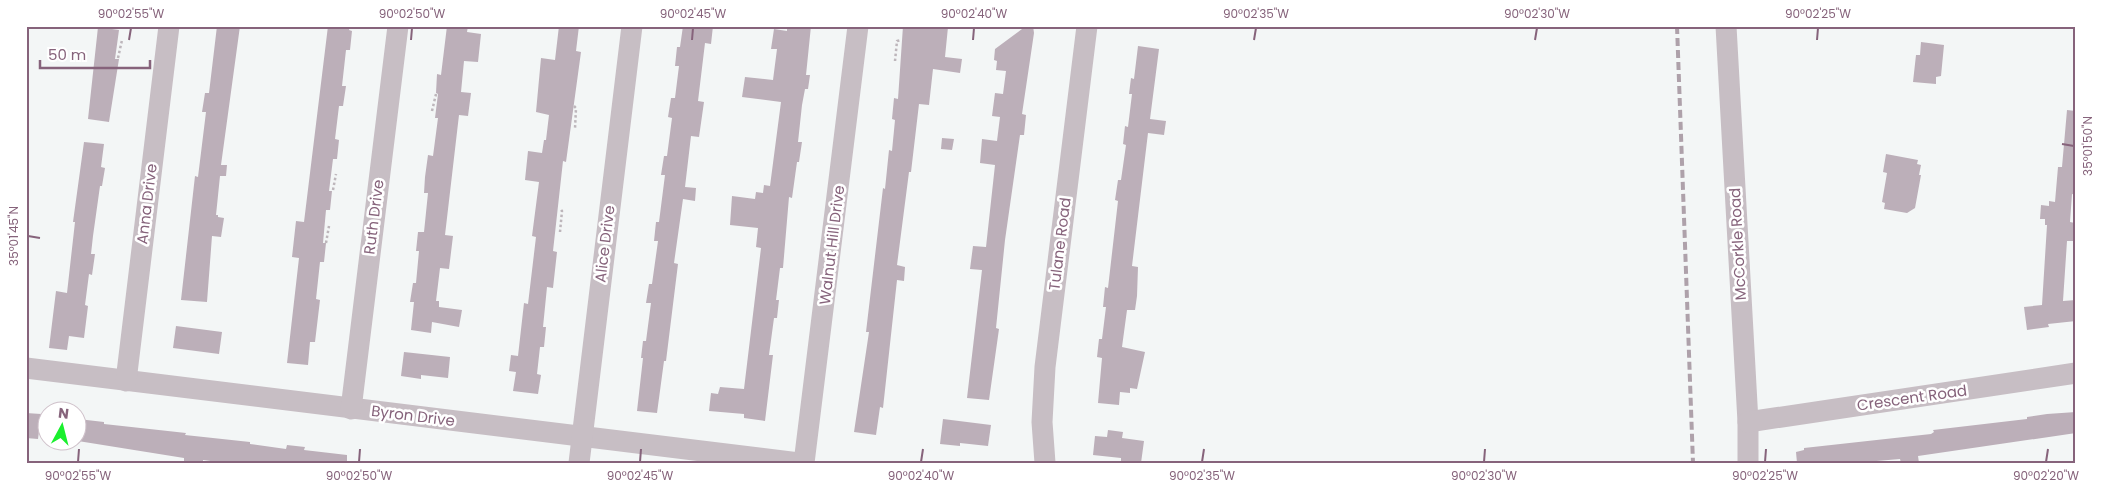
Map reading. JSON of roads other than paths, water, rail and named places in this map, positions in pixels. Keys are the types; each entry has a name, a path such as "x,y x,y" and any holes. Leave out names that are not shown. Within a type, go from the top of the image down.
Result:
{"street":[{"name":"Anna Drive","path":"126,381 169,26"},
{"name":"Ruth Drive","path":"351,409 398,26"},
{"name":"Alice Drive","path":"579,463 632,26"},
{"name":"Walnut Hill Drive","path":"804,463 858,26"},
{"name":"Tulane Road","path":"1045,463 1042,422 1045,367 1087,26"},
{"name":"McCorkle Road","path":"1726,26 1748,422 1748,463"},
{"name":"Byron Drive","path":"26,368 799,463"},
{"name":"Crescent Road","path":"1748,422 2076,373"}],"railway":[{"path":"1677,26 1693,463"}]}
